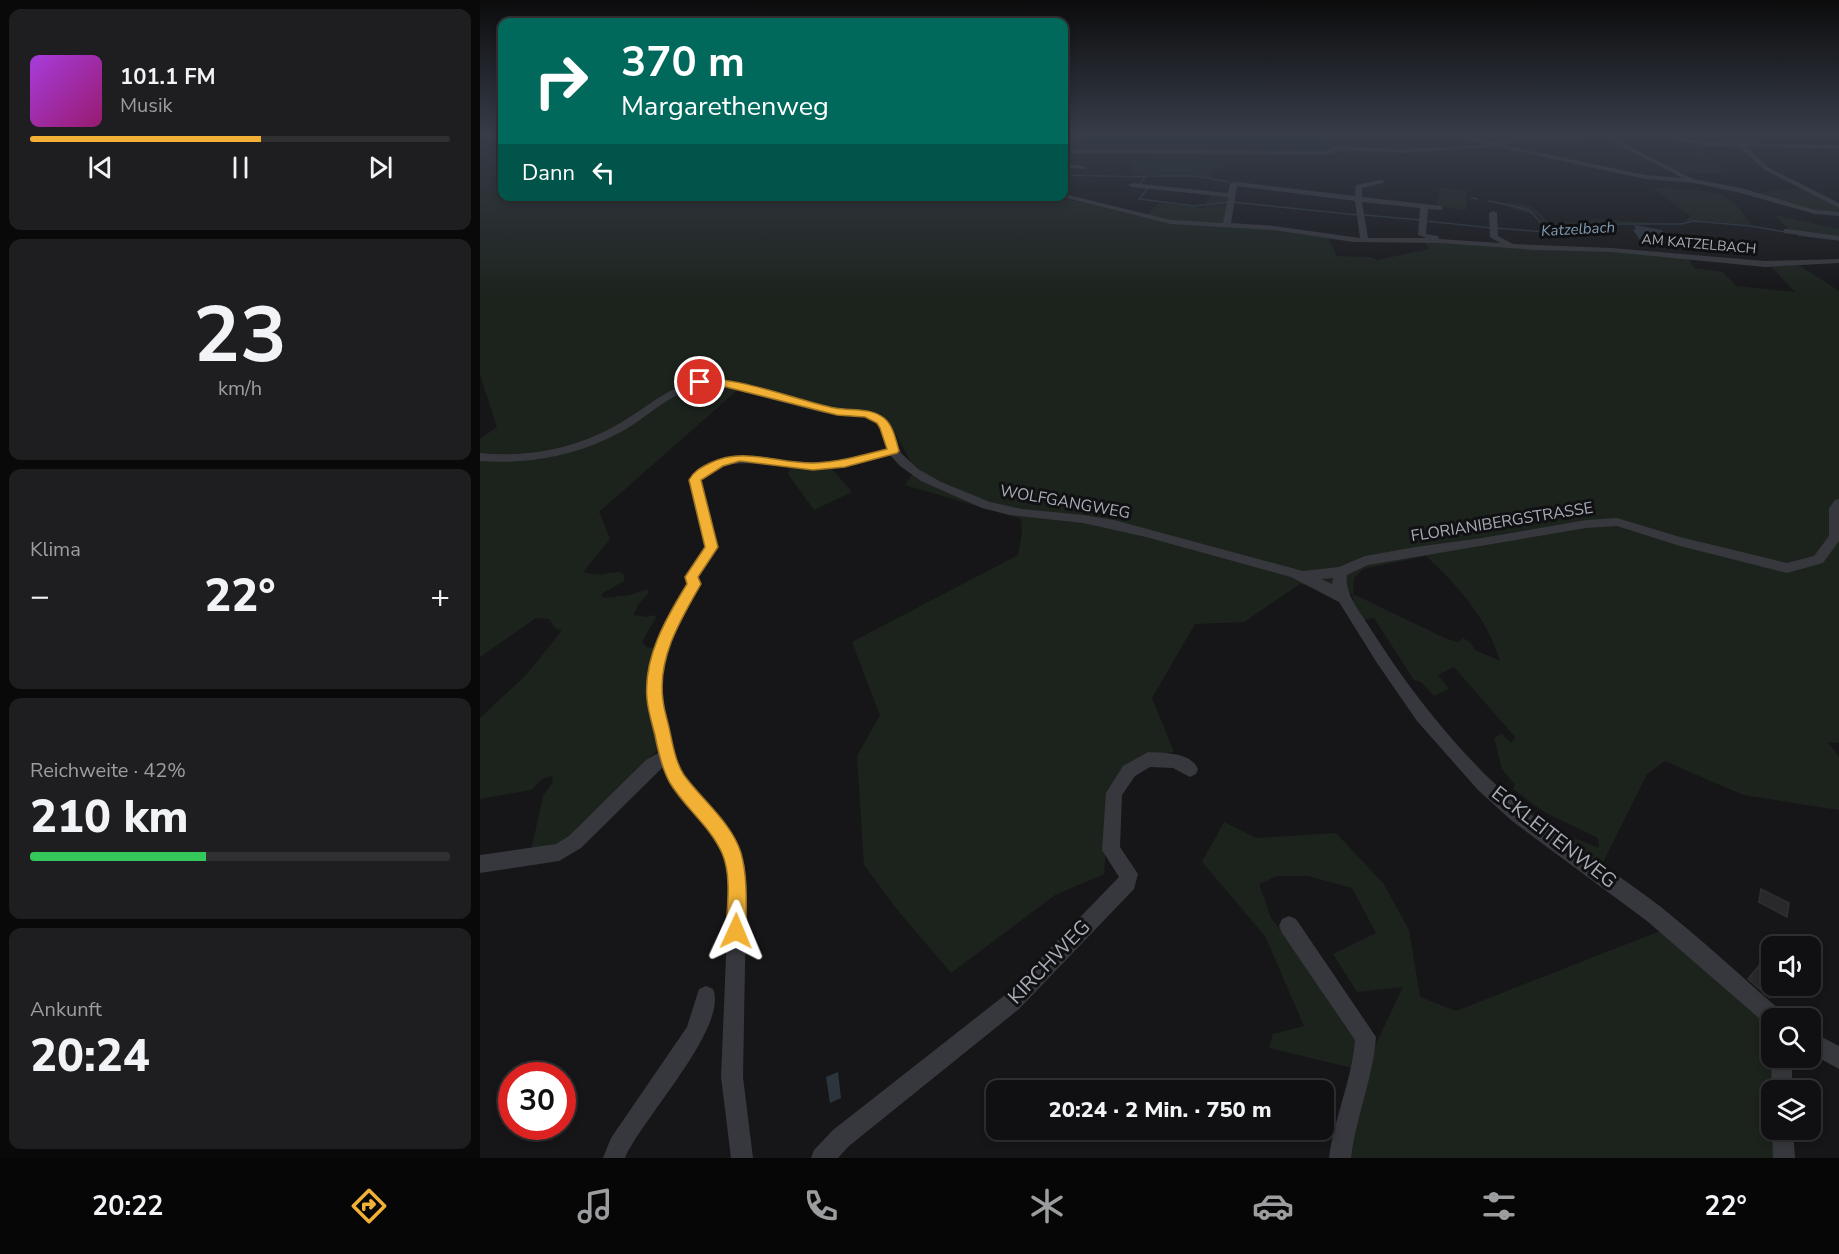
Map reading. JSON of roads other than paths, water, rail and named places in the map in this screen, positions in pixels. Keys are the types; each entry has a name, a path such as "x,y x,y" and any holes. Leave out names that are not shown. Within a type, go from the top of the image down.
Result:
{"street":[{"path":"1172,189 1231,195"},
{"path":"1227,225 1232,189"},
{"path":"1275,189 1439,208"},
{"path":"1359,189 1358,199 1364,240"},
{"path":"1733,189 1821,213 1839,214"},
{"path":"1806,189 1839,206"},
{"name":"AM KATZELBACH","path":"1068,198 1171,222 1290,230 1364,240 1452,241"},
{"name":"AM KATZELBACH","path":"1424,206 1423,237 1452,241 1520,247 1612,250 1765,264 1839,261"},
{"name":"AM KATZELBACH","path":"1505,218 1493,215 1495,238 1520,247"},
{"path":"1787,231 1839,238"},
{"name":"WOLFGANGWEG","path":"480,457 523,459 578,446 600,438 683,388 700,382 712,381 837,412 868,414 881,421 886,428 893,451 906,467 921,476 999,509 1031,516 1084,519 1304,575"},
{"path":"742,1158 732,1077 736,866 732,852 717,828 676,778 667,756 655,699 655,675 664,641 677,612 694,584 692,577 711,547 695,480 696,477 718,464 740,458 813,466 845,463 893,451"},
{"name":"FLORIANIBERGSTRASSE","path":"1304,575 1341,572 1365,561 1586,524 1617,522 1680,541 1787,568 1818,560 1835,537 1835,508 1839,503"},
{"name":"ECKLEITENWEG","path":"1341,572 1340,584 1344,598 1412,702 1443,739 1501,800 1518,815 1654,914 1762,1008"},
{"name":"ECKLEITENWEG","path":"1304,575 1327,586 1344,598"},
{"path":"480,864 559,852 575,842 652,765 667,756"},
{"name":"KIRCHWEG","path":"822,1158 841,1138 1012,1002 1127,882 1129,874 1114,857 1110,843 1114,793 1129,771 1148,759 1175,761 1190,769"},
{"path":"1289,926 1366,1037 1364,1059 1347,1118 1340,1158"},
{"path":"614,1158 619,1146 696,1032 706,996"},
{"path":"1821,1047 1839,1058"},
{"path":"1783,1140 1784,1158"}],"waterway":[{"name":"Katzelbach","path":"1147,189 1139,199 1194,206 1227,202"},
{"path":"1471,198 1478,199"},
{"path":"1489,201 1529,210 1548,230"},
{"name":"Katzelbach","path":"1232,202 1358,215"},
{"name":"Katzelbach","path":"1364,215 1421,220"},
{"name":"Katzelbach","path":"1426,221 1492,228"},
{"name":"Katzelbach","path":"1495,228 1545,232 1620,224 1681,224 1694,221 1751,226 1785,232"},
{"name":"Katzelbach","path":"1798,235 1839,240"}]}
